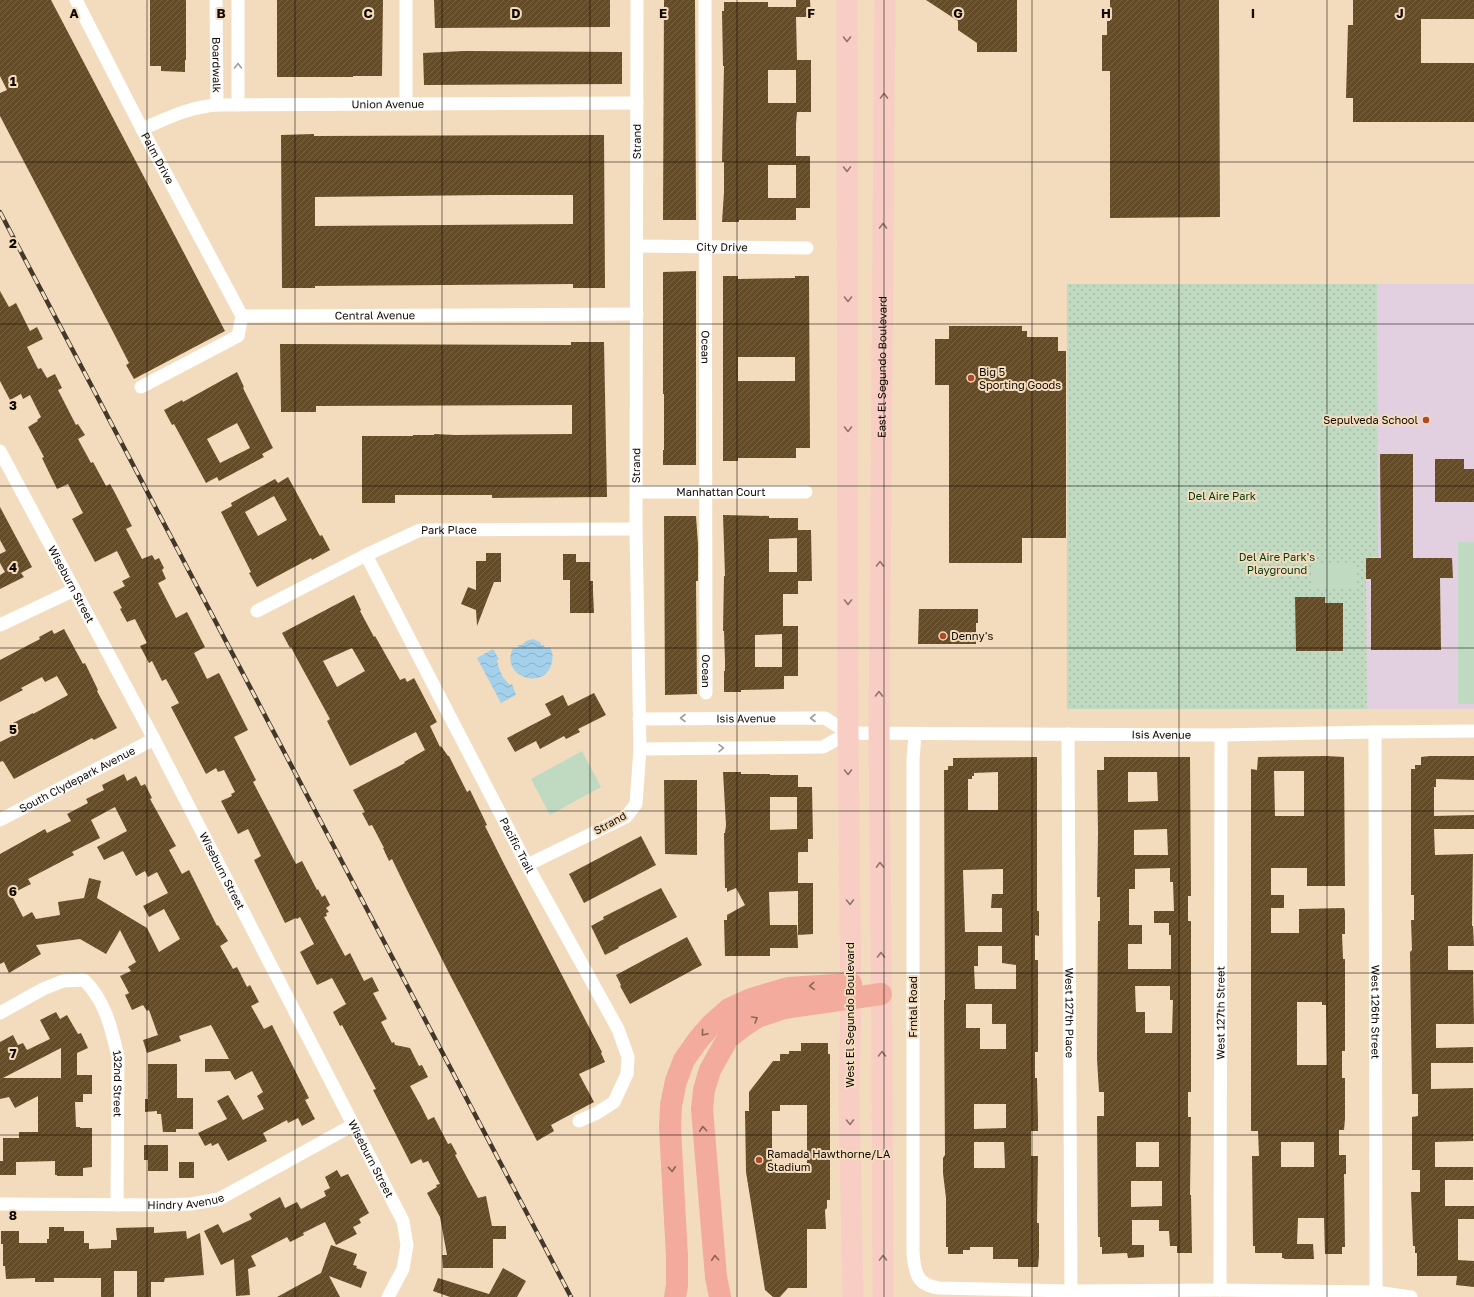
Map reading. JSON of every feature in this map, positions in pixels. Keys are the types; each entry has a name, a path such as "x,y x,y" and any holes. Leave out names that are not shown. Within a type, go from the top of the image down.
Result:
{"highway":[{"path":"674,1297 677,1285 677,1257 670,1128 671,1104 676,1081 684,1060 711,1025 729,1009 751,998 788,988 881,994"},
{"path":"720,1297 716,1278 702,1109 704,1090 710,1070 728,1038 757,1017 784,1008 851,992"}],"main road":[{"path":"847,0 848,733"},
{"name":"East El Segundo Boulevard","path":"879,733 885,0"},
{"name":"West El Segundo Boulevard","path":"848,733 851,992 849,1092 853,1297"},
{"path":"879,733 883,1297"},
{"path":"849,1092 867,1097 873,1114 882,1170"}],"street":[{"name":"Palm Drive","path":"76,0 142,129 242,316"},
{"name":"Boardwalk","path":"216,0 217,105"},
{"name":"Boardwalk","path":"238,0 238,105"},
{"path":"406,0 406,104"},
{"name":"Strand","path":"527,865 626,817 636,804 640,749 636,529 637,0"},
{"name":"Ocean","path":"705,0 706,693"},
{"name":"Union Avenue","path":"142,129 187,110 202,106 217,105 637,103"},
{"name":"City Drive","path":"637,246 807,248"},
{"name":"Central Avenue","path":"242,316 637,314"},
{"path":"141,387 238,336 242,316"},
{"name":"Wiseburn Street","path":"0,451 154,739 403,1221 407,1245 403,1269 388,1297"},
{"name":"Manhattan Court","path":"636,492 806,492"},
{"name":"Park Place","path":"257,611 366,555 420,530 636,529"},
{"name":"Pacific Trail","path":"366,555 527,865 618,1029 628,1057 627,1074 614,1102 597,1113 579,1121"},
{"path":"0,625 74,590"},
{"name":"Isis Avenue","path":"639,718 826,718 848,733"},
{"name":"West 126th Street","path":"1375,732 1376,1292"},
{"name":"Isis Avenue","path":"640,749 822,747 848,733 1221,735 1474,732"},
{"name":"Frntal Road","path":"915,734 913,760 914,1265 919,1279 928,1286 939,1288 1071,1292"},
{"name":"West 127th Place","path":"1068,734 1071,1292"},
{"name":"West 127th Street","path":"1220,1290 1221,735"},
{"name":"South Clydepark Avenue","path":"0,820 154,739"},
{"name":"132nd Street","path":"0,1013 43,989 63,981 75,980 84,980 92,988 103,1006 118,1057 117,1205"},
{"name":"Hindry Avenue","path":"0,1204 191,1204 218,1199 353,1125"},
{"path":"1071,1292 1220,1290 1376,1292 1411,1297"}],"shaded area":[{"name":"Sepulveda School","path":"1377,284 1474,284 1474,709 1367,709 1366,557 1378,557"}],"green space":[{"name":"Del Aire Park","path":"1067,284 1377,284 1378,557 1366,557 1367,709 1067,709"},
{"path":"1458,542 1474,542 1474,704 1458,704"},
{"path":"1356,563 1356,589 1311,589 1311,564"},
{"path":"582,751 601,787 550,815 531,779"}],"water":[{"path":"533,639 540,642 542,646 544,645 545,648 550,647 553,656 548,671 541,677 533,678 525,677 518,673 512,667 510,658 513,648 518,648 518,645 522,645 526,641"},
{"path":"493,649 499,659 497,660 501,674 510,685 512,684 516,695 501,703 477,658"}],"building":[{"path":"0,0 51,0 225,331 134,379 126,365 129,363 0,116 0,93 7,90 0,76"},
{"path":"150,0 186,0 185,72 161,71 161,66 150,66"},
{"path":"277,0 383,0 382,76 277,77"},
{"path":"434,0 610,0 610,27 435,28"},
{"path":"664,0 695,0 696,220 663,220"},
{"path":"796,0 810,0 811,17 796,17 797,60 811,60 811,112 797,112 796,156 810,156 810,208 796,208 796,220 739,220 739,222 722,222 724,192 724,162 722,162 724,66 722,11 724,11 724,2 768,2 768,7 796,7","holes":["768,70 796,70 796,103 768,103","768,165 796,165 796,198 768,198"]},
{"path":"926,0 1017,0 1017,52 977,52 977,43 958,30 958,21"},
{"path":"1110,0 1219,0 1220,217 1110,218 1110,71 1102,71 1102,35 1107,35 1107,21 1110,21"},
{"path":"1353,0 1474,0 1474,19 1421,19 1421,63 1474,63 1474,122 1353,122 1353,98 1346,98 1348,25 1353,25"},
{"path":"464,51 622,52 622,84 424,85 423,53"},
{"path":"281,135 604,135 605,288 573,288 573,284 315,286 315,288 282,288","holes":["573,195 573,224 315,226 315,197"]},
{"path":"696,271 696,465 663,465 663,272"},
{"path":"723,276 738,276 738,279 795,278 795,276 809,276 810,448 796,448 796,458 738,458 738,461 723,461","holes":["738,357 795,357 795,381 738,381"]},
{"path":"0,291 9,307 16,303 30,331 37,327 43,339 27,347 38,369 41,368 47,378 55,374 62,388 58,390 76,425 78,424 85,435 78,439 106,486 110,484 115,493 132,526 126,529 142,559 152,555 155,560 159,558 164,568 162,570 166,579 158,583 176,618 187,612 205,647 194,653 207,679 219,673 248,730 234,737 256,780 253,782 296,864 302,861 317,890 318,889 322,897 325,895 330,905 326,908 329,912 326,913 327,916 324,917 345,956 350,953 364,981 372,977 379,991 373,993 387,1019 381,1022 392,1043 394,1042 395,1045 410,1048 419,1066 422,1065 428,1077 410,1086 428,1120 434,1117 448,1144 451,1143 457,1154 455,1155 478,1198 486,1196 492,1226 506,1226 506,1239 493,1239 493,1268 443,1268 442,1255 447,1255 440,1217 427,1193 437,1187 436,1185 440,1184 428,1161 423,1163 421,1159 411,1164 373,1090 376,1089 342,1025 340,1026 333,1012 346,1004 332,978 317,985 300,952 314,944 300,917 285,923 254,860 261,856 248,829 238,834 221,801 232,796 231,794 235,792 224,770 218,772 216,768 206,774 171,707 179,703 166,679 162,681 152,661 149,663 140,646 147,643 135,619 127,622 120,609 122,608 113,592 125,586 122,581 130,577 117,551 95,562 72,519 83,513 68,484 57,489 42,458 44,457 28,427 38,421 37,420 41,417 30,395 23,399 21,394 10,400 0,381"},
{"path":"949,326 1022,326 1022,331 1027,331 1027,337 1058,337 1058,351 1066,351 1066,538 1022,538 1022,563 949,563 949,385 935,385 935,339 949,339"},
{"path":"571,342 604,342 607,497 492,498 492,495 395,495 395,503 362,503 362,436 413,436 434,434 572,434 572,405 316,406 316,412 281,412 280,344 571,345"},
{"path":"237,372 244,387 243,388 273,448 262,454 264,457 219,481 217,477 206,483 174,424 172,425 164,410 182,400 183,402","holes":["237,423 250,448 220,463 207,439"]},
{"path":"1380,454 1413,454 1413,558 1452,558 1453,578 1440,578 1441,650 1371,650 1371,579 1366,579 1366,558 1381,558"},
{"path":"1435,459 1464,459 1464,469 1474,469 1474,502 1435,502"},
{"path":"288,477 320,536 322,535 330,550 312,560 311,558 257,587 221,512 232,506 231,503 275,479 278,483","holes":["274,496 287,520 258,536 245,512"]},
{"path":"0,507 32,567 21,573 24,577 0,589 0,575 5,572 0,563 0,554 6,551 0,540"},
{"path":"723,515 798,518 798,530 811,530 812,581 798,581 798,594 783,594 783,626 798,626 798,676 784,676 784,689 724,692 725,661 723,631 725,576","holes":["797,538 797,572 769,572 769,539","782,634 782,667 755,667 755,635"]},
{"path":"664,516 696,516 698,544 698,581 696,581 697,694 665,695"},
{"path":"486,553 501,553 501,582 494,582 477,626 476,610 461,604 468,587 476,590 476,561 486,561"},
{"path":"563,554 576,554 576,562 590,562 590,581 593,581 594,613 570,613 570,580 563,580"},
{"path":"354,595 361,610 360,611 374,637 375,636 400,680 405,678 407,682 414,678 437,722 430,726 440,747 441,746 449,756 467,792 470,790 487,825 485,826 602,1052 601,1053 605,1062 579,1074 594,1102 551,1125 554,1131 537,1141 451,977 392,859 389,861 372,825 369,826 362,813 365,812 353,790 405,763 404,762 425,750 416,732 350,766 327,721 330,719 282,633","holes":["352,648 365,671 337,687 323,661"]},
{"path":"1295,597 1325,597 1325,603 1343,603 1343,651 1296,651"},
{"path":"919,609 978,609 976,644 918,644"},
{"path":"64,629 83,664 85,663 98,690 97,691 117,728 94,740 92,738 14,779 3,761 0,762 0,742 14,735 9,725 68,695 57,676 45,682 42,677 21,688 23,690 0,702 0,660 40,639 39,637 52,630 54,634"},
{"path":"594,693 606,715 578,729 580,732 566,739 564,736 540,749 536,741 515,752 507,738 551,715 545,704 563,695 568,706"},
{"path":"1474,756 1474,780 1436,779 1436,787 1434,787 1434,816 1474,815 1474,829 1434,829 1435,855 1473,854 1472,926 1474,946 1448,946 1448,970 1473,970 1474,1024 1436,1024 1436,1048 1473,1047 1473,1063 1431,1063 1431,1089 1473,1088 1473,1141 1435,1142 1435,1167 1473,1167 1473,1180 1445,1180 1445,1206 1474,1206 1474,1219 1458,1219 1458,1260 1474,1261 1474,1287 1456,1285 1457,1276 1417,1276 1417,1253 1415,1253 1415,1246 1413,1246 1411,1192 1420,1192 1420,1170 1412,1170 1412,1117 1418,1116 1418,1094 1412,1094 1410,952 1412,950 1411,920 1414,920 1414,895 1411,895 1411,769 1415,769 1415,765 1421,765 1421,757"},
{"path":"1037,757 1037,911 1039,911 1039,936 1035,935 1035,960 1038,960 1038,1052 1035,1052 1035,1078 1037,1078 1038,1131 1031,1131 1031,1156 1038,1156 1038,1267 1018,1267 1018,1259 993,1259 993,1247 970,1247 970,1250 963,1250 963,1254 948,1254 948,1247 946,1247 946,1198 943,1173 943,1158 945,1155 944,770 948,770 948,766 953,766 953,758","holes":["998,772 998,810 968,810 968,779 972,779 974,773","1003,869 1003,894 992,894 991,908 1002,908 1002,932 965,932 963,870","978,946 1002,946 1002,963 1016,965 1016,989 975,989 974,966 978,966","966,1004 992,1004 992,1024 1006,1024 1006,1049 980,1049 980,1028 966,1028","974,1104 1006,1104 1006,1128 974,1129","974,1142 1004,1142 1005,1168 974,1168"]},
{"path":"1104,757 1190,757 1191,896 1188,896 1188,921 1191,921 1191,1092 1188,1092 1188,1117 1191,1117 1190,1195 1192,1253 1177,1253 1177,1246 1170,1246 1169,1231 1159,1231 1159,1220 1132,1220 1132,1245 1144,1245 1144,1257 1128,1258 1127,1253 1102,1254 1100,1237 1098,1237 1097,1116 1104,1116 1104,1092 1099,1092 1097,1059 1098,921 1100,921 1100,897 1097,897 1097,770 1104,770","holes":["1128,772 1157,772 1158,801 1128,802","1167,829 1168,855 1134,855 1134,830","1170,868 1170,882 1173,882 1174,911 1154,911 1154,923 1169,923 1169,935 1171,935 1171,969 1128,969 1128,944 1142,944 1142,925 1129,925 1129,889 1135,889 1135,869","1135,986 1170,986 1170,1000 1173,1000 1172,1033 1145,1033 1145,1012 1136,1012","1136,1142 1159,1142 1159,1167 1136,1167","1131,1181 1162,1181 1162,1206 1131,1207"]},
{"path":"1258,757 1344,757 1345,886 1307,886 1307,868 1271,868 1271,895 1284,895 1284,908 1271,908 1271,933 1299,933 1299,909 1344,908 1345,911 1345,934 1342,934 1343,959 1345,959 1345,1051 1342,1051 1342,1078 1345,1078 1345,1119 1344,1130 1339,1130 1339,1155 1346,1155 1346,1174 1344,1174 1345,1247 1342,1247 1342,1254 1325,1254 1324,1218 1298,1218 1297,1244 1313,1244 1314,1259 1284,1259 1282,1258 1282,1253 1255,1253 1255,1246 1253,1246 1252,1156 1259,1156 1258,1131 1251,1131 1251,769 1257,770","holes":["1274,771 1304,771 1304,816 1275,816","1297,1002 1322,1002 1322,1005 1326,1005 1327,1065 1297,1065","1281,1142 1314,1142 1314,1167 1281,1167"]},
{"path":"723,772 741,772 741,774 798,775 798,787 812,787 813,839 808,839 808,852 798,853 798,883 813,883 813,934 798,935 798,891 769,892 770,925 797,925 798,948 770,948 770,956 725,956 724,920 727,920 727,915 745,905 736,888 727,892 727,888 725,888 724,833 726,825","holes":["770,797 797,797 797,829 770,830"]},
{"path":"124,774 127,781 136,776 141,786 145,784 152,798 150,799 176,846 169,850 182,874 189,870 217,926 218,925 228,941 220,946 233,969 237,967 247,987 250,985 259,1002 251,1006 264,1029 272,1025 309,1098 305,1100 315,1119 302,1126 298,1118 288,1123 287,1120 263,1133 267,1141 228,1161 218,1143 212,1146 211,1143 205,1146 198,1133 227,1119 217,1101 228,1095 243,1120 264,1109 257,1096 263,1092 252,1071 235,1080 230,1071 205,1072 205,1059 229,1059 211,1025 179,1036 181,1041 147,1053 143,1040 158,1035 149,1010 147,1011 143,1005 132,1010 125,995 129,993 120,976 131,971 128,967 136,962 120,930 106,954 80,939 36,945 41,954 9,973 4,962 0,964 0,854 45,829 47,833 71,821 67,814 88,803 86,799 104,790 102,785","holes":["115,807 127,831 97,847 104,860 123,851 136,876 145,871 148,877 157,872 168,893 143,906 149,917 164,909 180,939 159,952 147,928 97,898 101,881 89,878 84,898 58,902 60,915 36,919 32,912 23,917 11,894 31,884 28,879 74,855 72,852 100,838 91,820"]},
{"path":"664,780 697,780 697,855 665,854"},
{"path":"641,836 656,865 584,903 569,874"},
{"path":"661,888 677,917 605,955 591,926 604,919 603,917"},
{"path":"687,937 702,965 630,1004 616,975"},
{"path":"56,1012 60,1019 67,1015 78,1034 81,1033 88,1048 77,1053 77,1075 92,1075 92,1094 83,1094 83,1102 75,1102 76,1127 92,1128 92,1167 83,1168 83,1176 55,1175 55,1161 16,1162 16,1175 0,1175 0,1161 3,1161 3,1138 19,1138 19,1132 38,1132 38,1096 15,1108 9,1097 0,1099 0,1042 13,1035 18,1045 23,1043 27,1050 50,1039 40,1020","holes":["61,1048 61,1078 3,1078"]},
{"name":"Ramada Hawthorne/LA Stadium","path":"801,1043 828,1043 828,1054 830,1054 830,1200 827,1200 827,1208 825,1210 826,1229 807,1229 807,1288 788,1288 780,1297 773,1297 765,1290 746,1172 745,1111 749,1111 749,1092 773,1061 780,1061 780,1054 789,1054 789,1051 801,1051","holes":["780,1105 807,1105 807,1172 772,1172 772,1111 780,1111"]},
{"path":"148,1064 177,1064 177,1098 193,1098 193,1129 176,1129 176,1132 163,1132 161,1114 157,1114 157,1111 145,1112 145,1099 148,1099"},
{"path":"144,1145 168,1145 168,1171 148,1171 148,1160 144,1160"},
{"path":"179,1162 194,1162 194,1178 179,1178"},
{"path":"337,1170 341,1177 348,1174 369,1213 359,1219 361,1223 353,1227 357,1234 336,1245 325,1222 303,1233 304,1235 290,1242 287,1237 251,1256 256,1266 248,1269 250,1295 236,1296 234,1259 221,1265 204,1231 218,1224 223,1233 252,1219 249,1214 280,1197 285,1208 297,1202 301,1209 326,1196 324,1191 330,1188 325,1177"},
{"path":"49,1227 64,1227 64,1231 84,1231 84,1243 89,1243 89,1249 111,1248 111,1240 117,1240 116,1228 154,1227 154,1233 186,1231 187,1239 200,1233 204,1275 165,1278 164,1282 151,1282 151,1297 137,1297 137,1271 114,1271 114,1297 101,1297 101,1278 54,1278 54,1282 35,1282 35,1278 6,1279 5,1266 3,1266 3,1244 1,1244 1,1231 19,1231 19,1243 47,1243 47,1239 49,1239"},
{"path":"331,1245 357,1254 353,1265 357,1266 356,1268 367,1272 361,1288 329,1276 340,1297 277,1297 321,1273"},
{"path":"503,1268 526,1281 517,1297 450,1297 433,1291 438,1278 489,1294"}],"railway":[{"path":"0,212 571,1297"}],"place":[{"name":"Big 5 Sporting Goods","path":"971,378"},
{"name":"Sepulveda School","path":"1426,420"},
{"name":"Denny's","path":"943,636"},
{"name":"Ramada Hawthorne/LA Stadium","path":"759,1160"}],"park label":[{"name":"Del Aire Park's Playground","path":"1277,563"}]}
